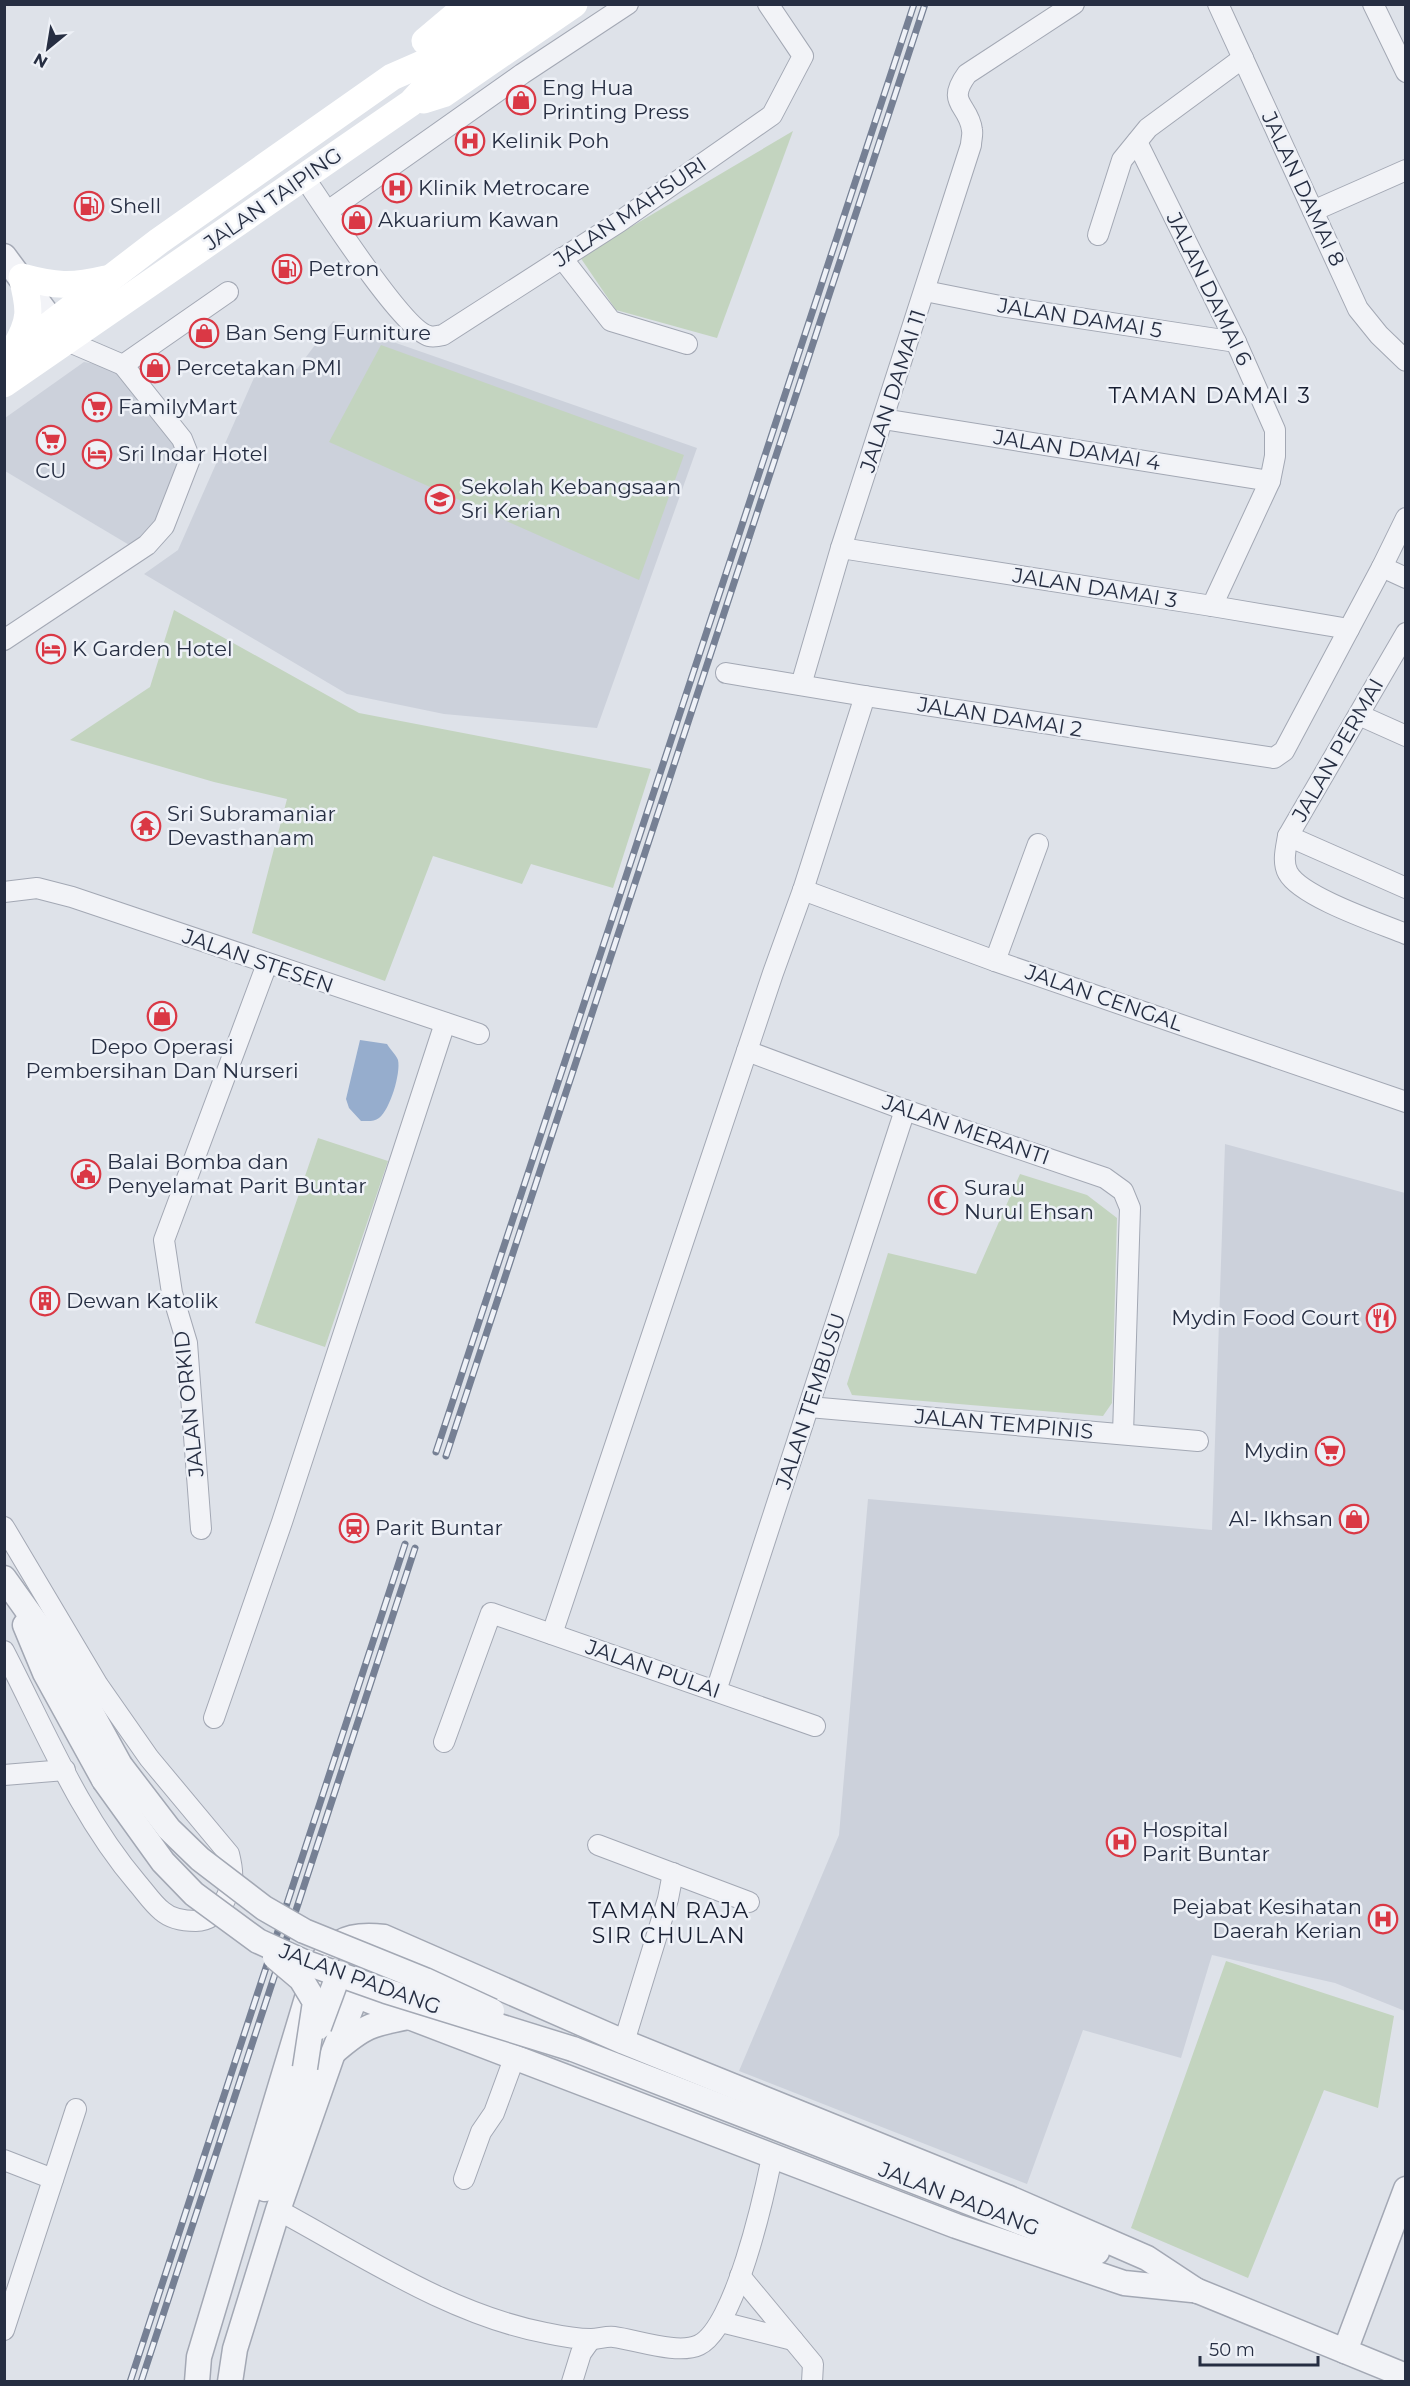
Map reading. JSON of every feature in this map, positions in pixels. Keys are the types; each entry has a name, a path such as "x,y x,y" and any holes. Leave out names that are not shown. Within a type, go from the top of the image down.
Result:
{"main road":[{"path":"392,77 414,50 469,4"},
{"name":"JALAN TAIPING","path":"4,384 60,332 108,279 392,77 424,63 502,4"},
{"name":"JALAN TAIPING","path":"9,352 60,332 304,177 411,103 434,79 534,4"},
{"path":"411,103 443,94 574,4"},
{"path":"9,352 23,335 29,308 22,278 52,285 87,284 108,279"}],"street":[{"path":"304,177 328,211 522,74 628,4"},
{"name":"JALAN MAHSURI","path":"328,211 376,282 413,326 429,336 443,335 562,258 772,116 803,56 768,4"},
{"name":"JALAN DAMAI 8","path":"1218,4 1358,309 1379,335 1406,361"},
{"path":"1373,4 1406,72"},
{"name":"JALAN DAMAI 11","path":"801,685 841,548 926,291 971,145 972,129 958,99 959,85 967,74 1063,7"},
{"path":"507,52 522,74"},
{"path":"1098,235 1122,160 1148,128 1243,58"},
{"name":"JALAN DAMAI 6","path":"1137,142 1236,342 1275,430 1275,456 1270,482 1212,606"},
{"path":"1314,211 1406,170"},
{"path":"4,256 60,332 123,365 182,439 190,459 164,526 147,545 4,640"},
{"path":"562,258 611,321 687,344"},
{"name":"JALAN DAMAI 5","path":"926,291 1000,306 1236,342"},
{"path":"123,365 228,292"},
{"name":"JALAN DAMAI 4","path":"884,418 1270,482"},
{"path":"1349,629 1406,518"},
{"name":"JALAN DAMAI 3","path":"841,548 1349,629"},
{"path":"1382,567 1406,578"},
{"name":"JALAN DAMAI 2","path":"726,673 1274,758 1284,751 1349,629"},
{"name":"JALAN PERMAI","path":"1406,633 1288,836 1284,857 1288,873 1303,889 1406,934"},
{"path":"552,1634 803,890 865,696"},
{"path":"1359,715 1406,736"},
{"path":"1288,836 1406,888"},
{"path":"995,961 1038,844"},
{"name":"JALAN STESEN","path":"4,892 37,888 72,897 479,1034"},
{"name":"JALAN CENGAL","path":"803,890 995,961 1406,1102"},
{"name":"JALAN ORKID","path":"201,1529 188,1343 170,1281 164,1240 267,964"},
{"path":"214,1718 282,1522 445,1023"},
{"name":"JALAN MERANTI","path":"747,1051 905,1110 1105,1178 1123,1191 1130,1208 1123,1434"},
{"name":"JALAN TEMBUSU","path":"716,1691 905,1110"},
{"name":"JALAN TEMPINIS","path":"809,1407 1198,1441"},
{"path":"4,1527 98,1685 149,1758 229,1854 234,1872 230,1890 222,1906 213,1916 202,1921 175,1919 161,1911 118,1860 72,1788 4,1651"},
{"name":"JALAN PADANG","path":"7,1582 45,1673 104,1780 163,1862 194,1894 258,1941 304,1962 386,1991 573,2049"},
{"name":"JALAN PADANG","path":"7,1582 62,1659 120,1765 169,1829 200,1859 264,1908 304,1931 425,1980 573,2049 1197,2291 1406,2376"},
{"name":"JALAN PULAI","path":"444,1742 491,1613 815,1726"},
{"path":"228,1674 232,1698"},
{"path":"4,1775 64,1770"},
{"path":"598,1845 748,1902"},
{"path":"624,2042 674,1873"},
{"path":"197,2382 199,2357 313,1978 321,1960 342,1940 356,1935 384,1937 624,2042 1018,2201 1147,2258 1197,2291"},
{"path":"230,2382 235,2349 278,2210 333,2053 356,1994 384,1937"},
{"path":"258,1941 301,1979 315,2002 305,2068"},
{"path":"212,2382 215,2348 229,2298 305,2068 348,1950"},
{"path":"313,1978 409,2017 956,2226 1124,2283 1197,2291"},
{"path":"333,2053 356,2033 375,2023 409,2017"},
{"path":"293,2040 333,2053"},
{"path":"464,2179 481,2132 494,2113 515,2056"},
{"path":"4,2330 76,2109"},
{"path":"278,2210 442,2298 509,2324 546,2333 591,2339 611,2337 682,2348 700,2344 721,2322 740,2276 772,2157"},
{"path":"4,2160 53,2179"},
{"path":"1345,2351 1406,2189"},
{"path":"740,2276 813,2364 812,2382"},
{"path":"721,2322 793,2340"},
{"path":"573,2382 581,2353 591,2339"}],"shaded area":[{"name":"Sekolah Kebangsaan Sri Kerian","path":"333,321 697,448 597,728 444,714 347,694 144,574 178,550 257,371 297,369"},
{"path":"84,362 118,368 179,439 185,462 157,529 131,546 5,471 5,418"},
{"name":"Hospital Parit Buntar","path":"1225,1144 1405,1193 1405,2011 1335,1983 1212,1955 1181,2058 1083,2030 1027,2184 739,2071 839,1835 868,1499 1212,1530"}],"green space":[{"path":"793,131 717,338 616,310 580,257"},
{"path":"381,345 684,455 639,580 329,442"},
{"path":"174,610 359,713 651,769 613,888 531,864 522,884 433,856 385,981 252,933 287,799 214,782 70,740 150,687"},
{"path":"318,1138 388,1161 325,1347 255,1323"},
{"path":"1020,1174 1087,1195 1117,1218 1112,1403 1103,1416 852,1395 847,1384 888,1253 976,1274"},
{"path":"1226,1961 1394,2016 1378,2108 1324,2090 1248,2278 1131,2228"}],"water":[{"path":"360,1040 387,1044 398,1060 398,1073 391,1100 383,1114 373,1121 361,1121 349,1108 346,1099"}],"railway":[{"path":"436,1452 914,4"},
{"path":"446,1456 925,4"},
{"path":"130,2382 405,1544"},
{"path":"141,2382 415,1548"}],"place":[{"name":"Eng Hua Printing Press","path":"521,100"},
{"name":"Kelinik Poh","path":"470,141"},
{"name":"Klinik Metrocare","path":"397,188"},
{"name":"Shell","path":"89,206"},
{"name":"Akuarium Kawan","path":"357,220"},
{"name":"Petron","path":"287,269"},
{"name":"Ban Seng Furniture","path":"204,333"},
{"name":"Percetakan PMI","path":"155,368"},
{"name":"FamilyMart","path":"97,407"},
{"name":"CU","path":"51,440"},
{"name":"Sri Indar Hotel","path":"97,454"},
{"name":"Sekolah Kebangsaan Sri Kerian","path":"440,499"},
{"name":"K Garden Hotel","path":"51,649"},
{"name":"Sri Subramaniar Devasthanam","path":"146,826"},
{"name":"Depo Operasi Pembersihan Dan Nurseri","path":"162,1016"},
{"name":"Balai Bomba dan Penyelamat Parit Buntar","path":"86,1174"},
{"name":"Surau Nurul Ehsan","path":"943,1200"},
{"name":"Dewan Katolik","path":"45,1301"},
{"name":"Mydin Food Court","path":"1381,1318"},
{"name":"Mydin","path":"1330,1451"},
{"name":"Al- Ikhsan","path":"1354,1519"},
{"name":"Parit Buntar","path":"354,1528"},
{"name":"Hospital Parit Buntar","path":"1121,1842"},
{"name":"Pejabat Kesihatan Daerah Kerian","path":"1383,1919"}],"district":[{"name":"TAMAN DAMAI 3","path":"1210,395"},
{"name":"TAMAN RAJA SIR CHULAN","path":"669,1922"}]}
